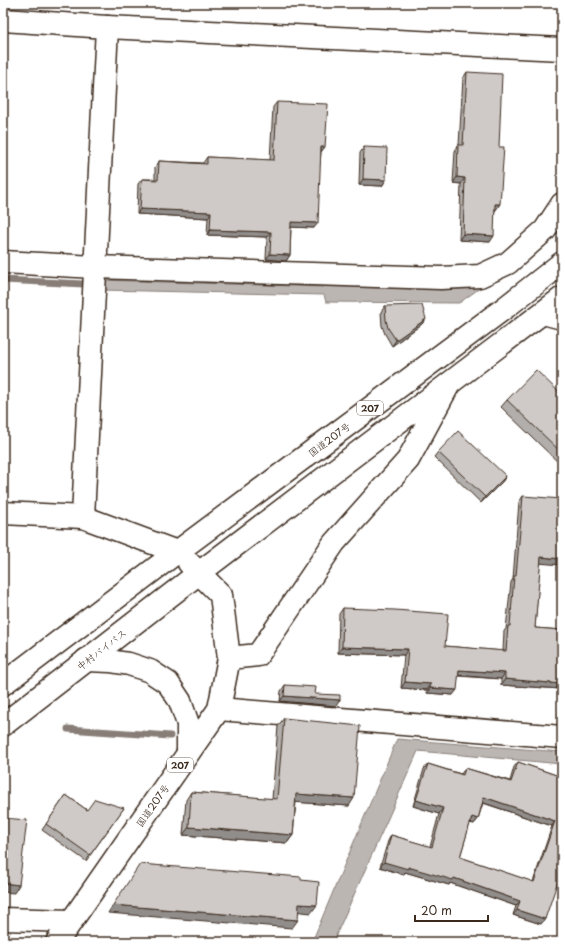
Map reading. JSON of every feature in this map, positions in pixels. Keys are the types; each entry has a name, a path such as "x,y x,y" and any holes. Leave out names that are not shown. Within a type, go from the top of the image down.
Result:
{"main road":[{"path":"3,20 107,27 562,49"},
{"path":"83,517 107,27"},
{"path":"3,262 95,267 441,278 480,276 508,263 545,230 562,204"},
{"name":"国道207号","path":"57,942 219,709 229,658 221,594 177,552 487,321 562,263"},
{"path":"199,573 449,384 553,315 562,298"},
{"path":"229,658 258,655 334,543 408,460 449,384"},
{"path":"3,513 83,517 177,552"},
{"name":"207","path":"3,684 177,552"},
{"name":"中村バイパス","path":"3,725 199,573"},
{"path":"86,660 130,664 150,671 168,683 180,701 188,724 188,753"},
{"path":"219,709 562,737"},
{"path":"3,919 71,921"}],"shaded area":[{"path":"100,280 323,287 326,284 443,289 480,288 459,303 326,302 324,295 102,290"},
{"path":"397,739 562,752 562,764 418,751 333,942 312,942"}],"building":[{"path":"467,72 502,74 499,147 504,147 500,204 495,204 494,236 463,234 465,178 457,177 458,145 463,145"},
{"path":"277,102 328,104 325,147 321,147 318,223 291,222 290,255 270,254 271,232 210,230 211,212 140,209 142,179 158,180 159,161 207,164 207,157 274,160"},
{"path":"364,147 387,148 386,180 363,179"},
{"path":"422,305 426,319 396,340 388,328 385,306"},
{"path":"536,370 562,395 562,453 507,400"},
{"path":"458,431 506,476 485,497 438,452"},
{"path":"523,496 562,499 562,559 541,557 535,628 562,630 562,684 505,679 505,673 459,670 457,690 430,688 431,684 405,682 408,649 342,647 343,608 448,614 445,646 506,651 508,626 510,626 514,576 516,576"},
{"path":"285,685 316,687 315,694 340,695 340,700 284,696"},
{"path":"284,718 360,726 354,798 296,794 293,835 189,827 191,792 277,799"},
{"path":"518,762 562,777 562,869 545,919 517,910 520,901 454,878 453,880 408,867 408,869 384,862 391,835 432,847 443,808 416,800 428,764 463,775 465,768 511,782","holes":["484,797 555,821 534,882 460,857 472,817 478,819"]},
{"path":"66,795 87,810 95,799 124,808 90,855 46,824"},
{"path":"3,818 27,820 19,885 3,883"},
{"path":"140,864 301,877 301,880 319,882 317,905 299,904 298,920 113,905"}],"waterway":[{"path":"3,280 84,284"},
{"path":"68,729 170,736"}]}
